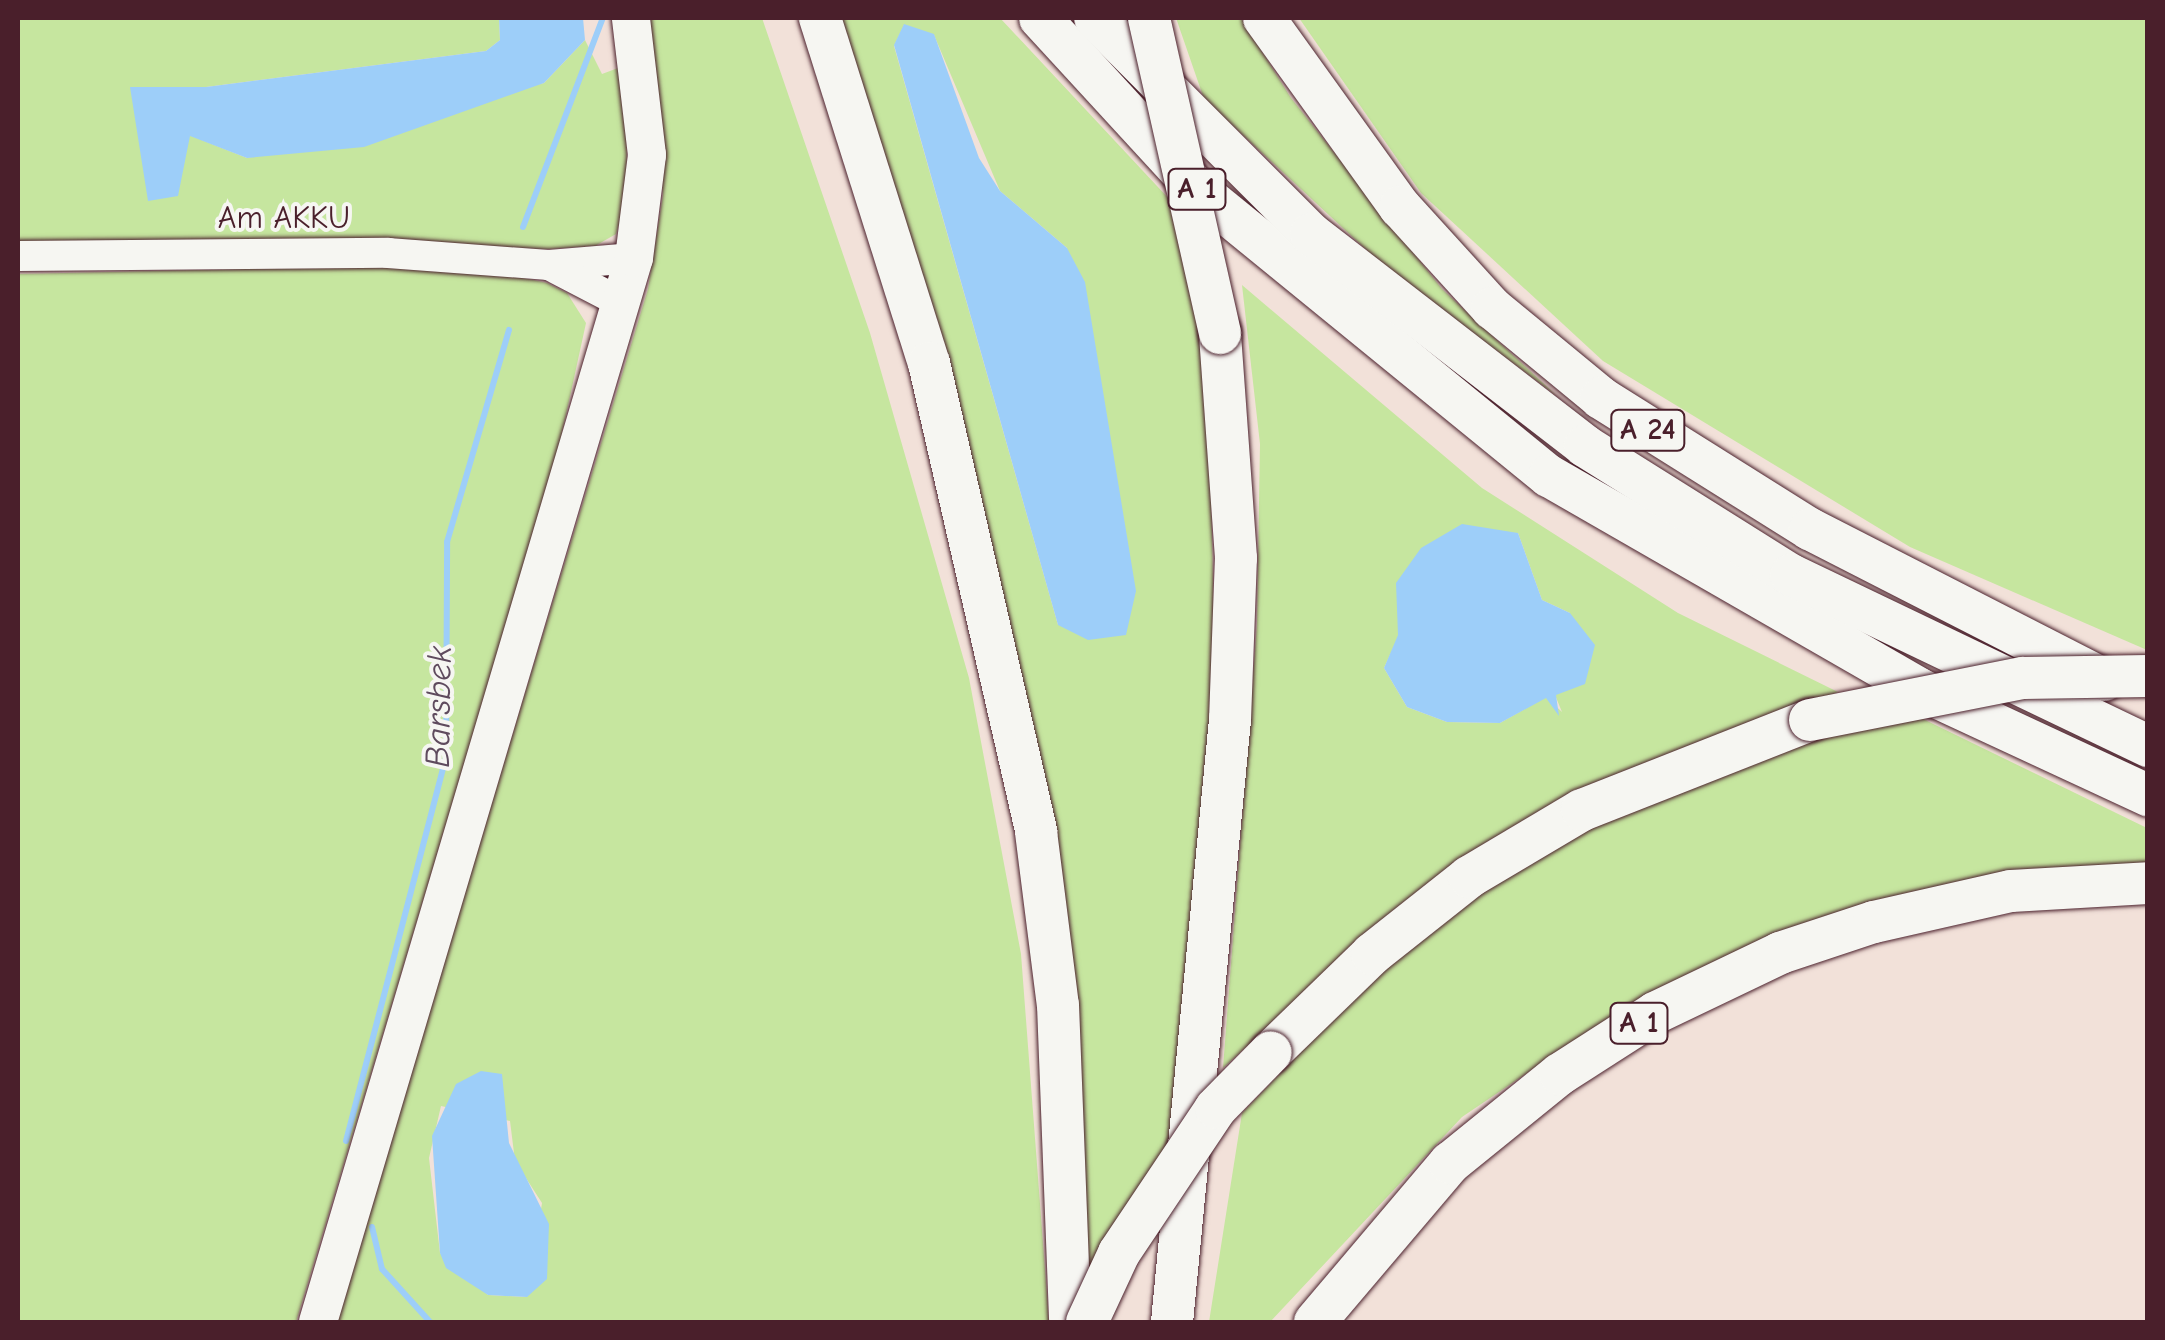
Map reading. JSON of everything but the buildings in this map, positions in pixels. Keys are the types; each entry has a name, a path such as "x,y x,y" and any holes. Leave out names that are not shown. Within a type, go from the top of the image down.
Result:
{"highway":[{"path":"789,18 950,463"},
{"path":"820,18 929,364 1036,832 1058,1005 1070,1322"},
{"name":"A 1","path":"1040,18 1199,191 1548,476 1917,688 2148,795"},
{"name":"A 1","path":"1095,18 1311,234 1585,446 1791,575 2148,746"},
{"path":"1149,18 1220,333 1236,558 1230,720 1172,1322"},
{"name":"A 24","path":"1264,18 1400,207 1492,308 1601,398 1695,462 1962,613 2148,697"},
{"path":"1087,1322 1119,1253 1216,1108 1372,954 1469,877 1582,810 1810,720 2023,678 2148,676"},
{"name":"A 1","path":"1316,1322 1450,1164 1560,1074 1655,1013 1780,952 1874,922 2011,891 2148,883"}],"main road":[{"path":"318,1322 634,258 647,156 630,18"}],"street":[{"name":"Am AKKU","path":"18,256 388,252 550,265 634,258"},
{"name":"Am AKKU","path":"550,265 622,303"}],"green space":[{"path":"18,18 499,18 500,40 486,51 206,87 131,88 189,135 247,158 544,83 585,40 602,74 626,65 627,198 616,234 595,246 548,249 18,243"},
{"path":"647,18 762,18 870,333 969,678 1021,954 1049,1322 334,1322 648,289 663,195","holes":["441,1106 510,1121 515,1161 542,1203 527,1297 488,1295 440,1253 429,1158"]},
{"path":"826,18 1000,18 1185,216 1208,348 1216,721 1174,1136 1084,1282 1073,1021","holes":["904,25 934,35 1000,191 1067,248 1058,625 894,46"]},
{"path":"1176,18 1241,18 1291,98 1442,289 1557,396 1387,269 1204,99"},
{"path":"1299,18 2147,18 2147,650 1910,547 1603,361 1421,193"},
{"path":"373,266 488,270 547,283 567,293 586,323 557,456 296,1322 18,1322 18,274"},
{"path":"1242,285 1482,488 1678,613 1838,692 1570,795 1427,884 1223,1068 1257,624 1260,444","holes":["1518,533 1542,600 1570,613 1555,695 1562,712 1546,697 1500,723 1447,722 1407,707 1384,668 1399,635"]},
{"path":"1919,717 2147,828 2147,874 2086,874 1586,1033 1462,1117 1270,1322 1209,1322 1242,1113 1404,945 1527,857 1701,772 1850,726"}],"water":[{"path":"499,18 583,18 585,40 544,83 364,147 247,158 190,136 178,196 148,201 130,87 206,87 486,51 500,40"},
{"path":"904,24 934,34 979,158 1000,191 1067,248 1085,282 1136,591 1126,635 1088,640 1058,625 894,45"},
{"path":"1462,524 1518,533 1542,600 1570,613 1595,645 1585,684 1556,695 1559,716 1546,698 1500,723 1447,722 1407,707 1384,668 1398,635 1396,583 1421,548"},
{"path":"481,1071 502,1074 509,1143 549,1224 547,1279 527,1297 488,1295 446,1268 440,1253 432,1136 456,1084"}],"waterway":[{"name":"Barsbek","path":"523,227 603,18"},
{"name":"Barsbek","path":"346,1141 446,757 447,542 509,330"},
{"name":"Barsbek","path":"372,1227 382,1269 430,1322"}]}
